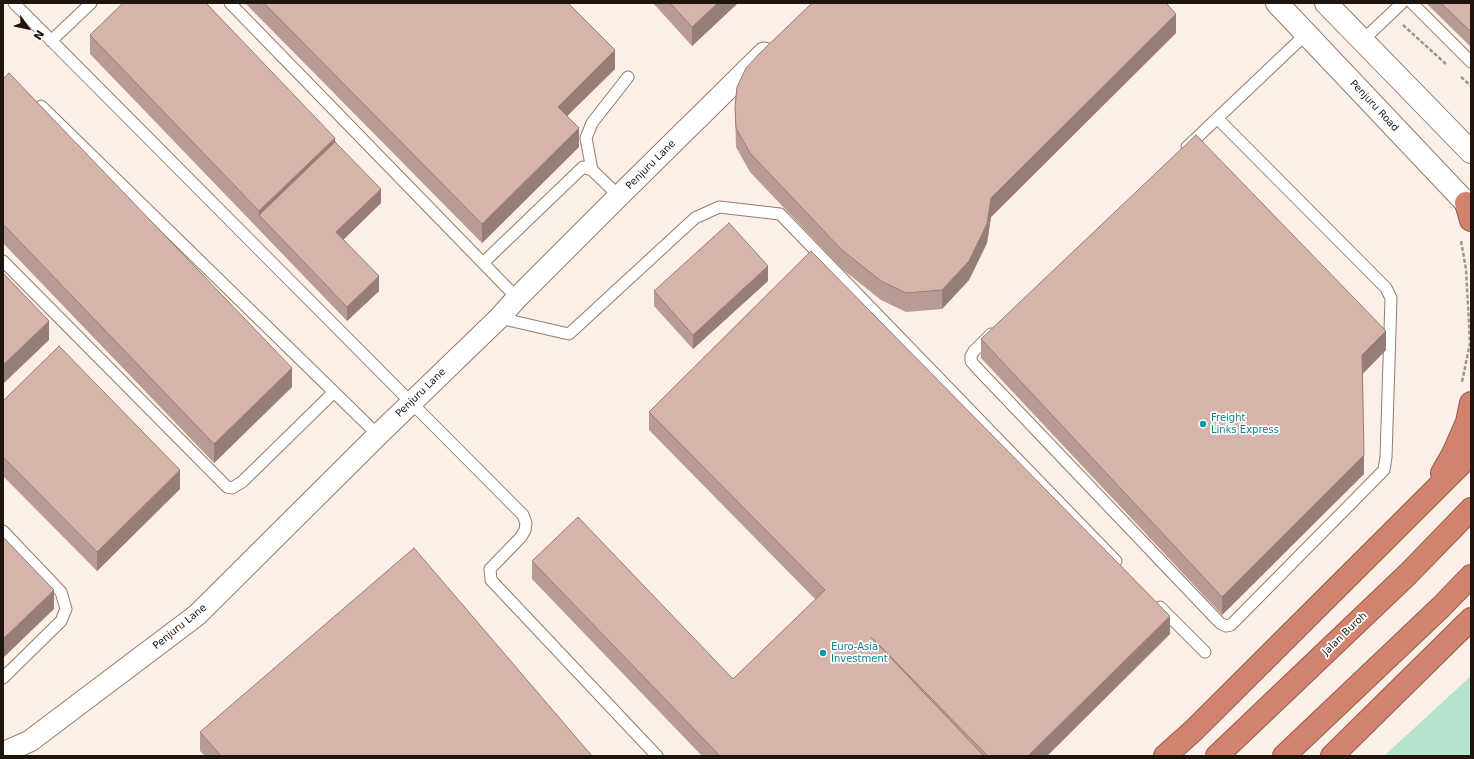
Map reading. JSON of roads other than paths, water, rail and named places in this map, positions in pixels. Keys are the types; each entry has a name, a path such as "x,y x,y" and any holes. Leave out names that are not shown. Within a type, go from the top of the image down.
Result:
{"highway":[{"path":"1429,495 1453,454 1467,422 1466,394"},
{"path":"1165,756 1193,731 1471,454"},
{"name":"Jalan Buroh","path":"1217,756 1408,574 1471,509"},
{"path":"1284,756 1441,607 1471,576"},
{"path":"1332,756 1471,619"}],"main road":[{"name":"Penjuru Road","path":"1277,3 1467,216"},
{"path":"1326,3 1471,152"}],"street":[{"name":"Penjuru Lane","path":"3,753 30,741 197,615 378,435 499,318 619,196 780,37"}],"lane":[{"path":"14,3 523,515 526,523 525,530 521,537 490,569 491,580 657,756"},
{"path":"52,41 91,3"},
{"path":"230,3 517,298"},
{"path":"1363,40 1402,3"},
{"path":"1412,3 1471,62"},
{"path":"1177,156 1306,34"},
{"path":"592,170 586,138 592,123 628,77"},
{"path":"41,106 378,435"},
{"path":"996,329 974,351 971,356 971,361 1220,623 1226,626 1231,625 1384,470 1386,458 1391,298 1386,288 1217,118"},
{"path":"484,264 578,170 583,167 592,170 619,196"},
{"path":"499,318 569,334 695,218 720,207 780,214 1122,567"},
{"path":"3,261 227,487 232,488 242,482 334,392"},
{"path":"3,531 61,592 66,609 61,621 3,678"},
{"path":"1155,601 1204,652"}],"place":[{"name":"Freight Links Express","path":"1203,424"},
{"name":"Euro-Asia Investment","path":"823,653"}]}
